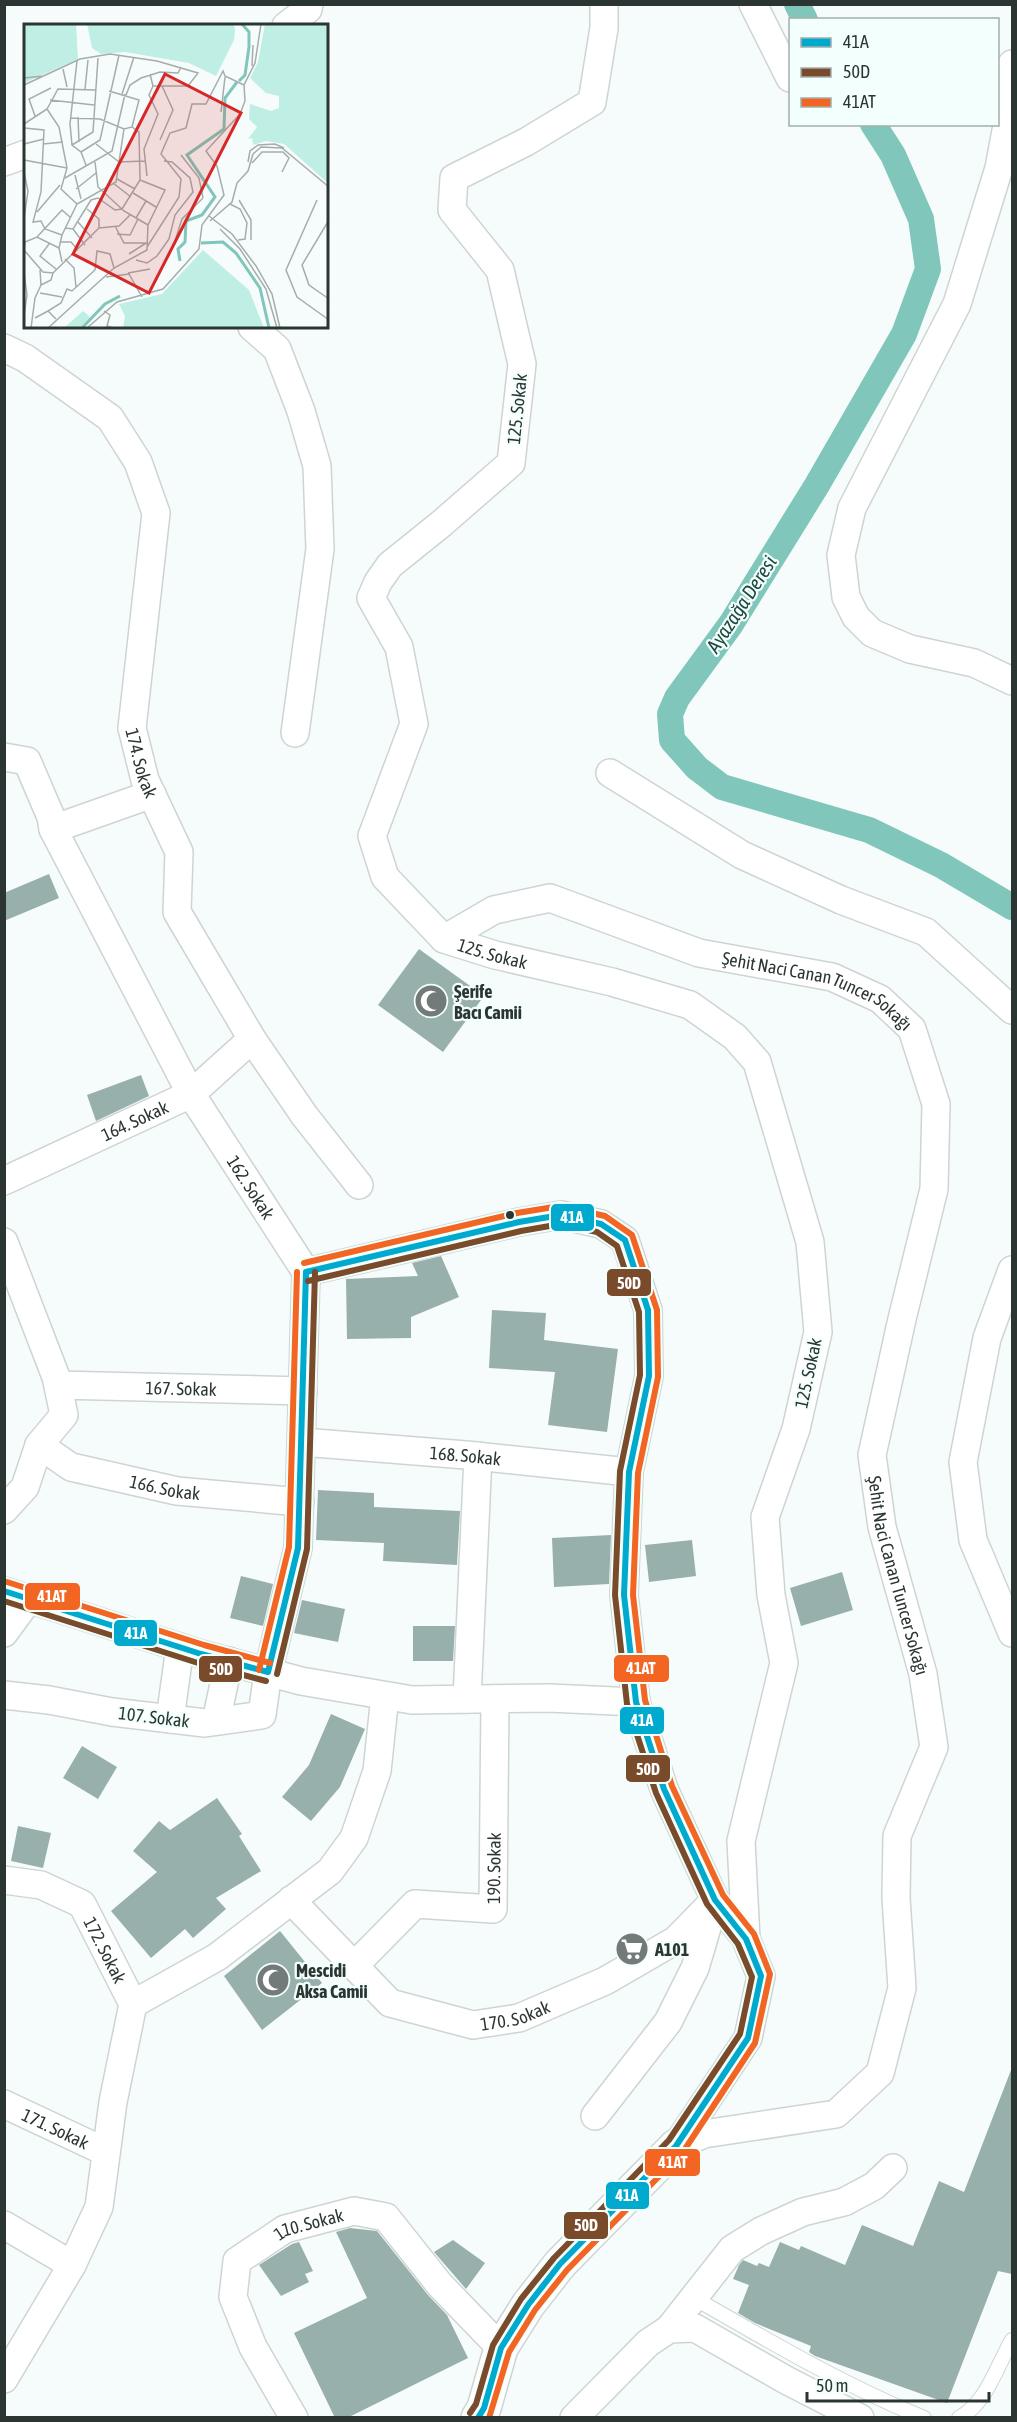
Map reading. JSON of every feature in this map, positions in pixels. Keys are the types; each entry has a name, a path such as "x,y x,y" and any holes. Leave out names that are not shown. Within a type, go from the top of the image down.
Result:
{"street":[{"path":"289,24 308,9 309,4"},
{"name":"125. Sokak","path":"604,4 604,28 592,102 526,142 454,178 452,210 500,270 522,364 511,463 390,565 378,582 372,598 399,647 414,724 372,836 385,877 444,939 495,955 612,982 690,1005 735,1037 757,1062 810,1242 818,1332 796,1430 765,1517 771,1595 784,1663 741,1841 746,1939"},
{"path":"753,4 789,76"},
{"path":"1012,64 1008,120 999,168 957,304 852,508 841,555 846,597 856,617 872,633 910,649 974,663 1012,681"},
{"path":"4,162 24,155"},
{"path":"253,328 277,349 301,411 317,466 320,549 295,732"},
{"name":"174. Sokak","path":"4,348 26,358 110,418 138,462 156,513 132,728 145,780 179,852 177,912 252,1039 304,1115 359,1185"},
{"name":"162. Sokak","path":"4,758 27,761 51,817 53,829 191,1094 306,1272"},
{"path":"609,773 742,855 840,900 926,932 1012,1010"},
{"path":"53,829 152,794"},
{"name":"Şehit Naci Canan Tuncer Sokağı","path":"444,939 494,910 550,898 699,953 832,978 880,999 912,1029 936,1104 934,1189 872,1455 882,1527 923,1674 934,1747 897,1836 896,1898 902,1988 880,2073 836,2114 704,2134 676,2146 560,2264 528,2305 501,2348 483,2414"},
{"name":"164. Sokak","path":"4,1181 191,1094 252,1039"},
{"path":"268,1672 297,1548 306,1272 519,1222 561,1215 601,1224 625,1240 648,1310 649,1376 629,1472 624,1595 636,1702 664,1789 715,1900 746,1939 760,1976 748,2038 676,2146"},
{"path":"4,1242 58,1386 64,1415 39,1445 25,1487 4,1510"},
{"path":"1012,1270 987,1338 963,1462 973,1540 1012,1634"},
{"name":"167. Sokak","path":"58,1386 303,1391"},
{"name":"168. Sokak","path":"302,1442 478,1456 629,1472"},
{"name":"166. Sokak","path":"39,1445 70,1467 177,1491 300,1502"},
{"path":"467,1699 478,1456"},
{"path":"4,1633 17,1595 180,1647 268,1672 301,1681 386,1696 412,1700 549,1698 636,1702"},
{"path":"170,1719 180,1647"},
{"path":"216,1721 229,1661"},
{"name":"107. Sokak","path":"4,1695 49,1700 112,1712 205,1723 262,1715 268,1672"},
{"path":"4,2379 13,2347 72,2265 99,2206 113,2103 133,2004 217,1958 330,1871 354,1838 377,1772 386,1696"},
{"name":"190. Sokak","path":"354,1966 415,1905 493,1909 495,1699"},
{"name":"172. Sokak","path":"4,1880 41,1885 82,1904 133,2004"},
{"name":"170. Sokak","path":"291,1900 390,2003 473,2025 519,2018 605,1982 676,1940 715,1900"},
{"path":"595,2116 668,2022 695,1968 715,1900"},
{"name":"171. Sokak","path":"4,2104 106,2152"},
{"path":"574,2418 648,2343 669,2329 732,2249 761,2231 803,2212 844,2202 874,2186 893,2168"},
{"name":"110. Sokak","path":"294,2418 253,2347 233,2297 237,2261 285,2229 354,2211 386,2217 440,2285 501,2348"},
{"path":"4,2225 72,2265"},
{"path":"669,2329 695,2328 786,2380 860,2418"}],"lane":[{"path":"694,2298 812,2366 924,2418"},
{"path":"959,2418 969,2413 988,2387 1012,2340"}],"building":[{"path":"49,874 59,898 4,921 4,893"},
{"name":"Şerife Bacı Camii","path":"419,949 484,996 443,1052 378,1005"},
{"path":"141,1075 149,1096 96,1121 87,1095"},
{"path":"441,1256 459,1297 411,1317 411,1338 347,1339 346,1279 418,1276 412,1263"},
{"path":"492,1310 546,1313 544,1340 618,1349 607,1432 548,1425 555,1372 489,1368"},
{"path":"318,1490 374,1493 374,1507 460,1511 457,1565 383,1561 384,1543 316,1540"},
{"path":"611,1535 609,1584 554,1587 552,1538"},
{"path":"692,1540 696,1576 649,1582 645,1545"},
{"path":"842,1572 853,1610 801,1626 790,1588"},
{"path":"241,1576 273,1584 263,1626 230,1618"},
{"path":"302,1600 345,1609 338,1642 294,1633"},
{"path":"413,1626 455,1626 453,1661 413,1661"},
{"path":"331,1714 365,1729 340,1787 311,1821 282,1797 309,1765"},
{"path":"82,1746 117,1767 98,1799 63,1778"},
{"path":"217,1798 242,1834 239,1836 261,1871 216,1898 226,1909 193,1938 185,1929 151,1958 111,1911 157,1872 133,1851 159,1821 170,1830"},
{"path":"18,1826 51,1833 43,1868 11,1861"},
{"name":"Mescidi Aksa Camii","path":"280,1931 322,1983 262,2030 224,1976"},
{"path":"1011,2070 1012,2274 998,2271 947,2403 815,2356 809,2352 811,2346 755,2323 738,2313 749,2285 733,2279 739,2265 743,2260 757,2266 759,2263 769,2267 780,2242 799,2250 801,2246 845,2265 862,2225 913,2246 939,2181 964,2192"},
{"path":"350,2228 377,2231 447,2315 468,2358 347,2418 335,2418 294,2333 367,2298 336,2232"},
{"path":"453,2240 485,2263 466,2289 434,2252"},
{"path":"299,2242 313,2271 305,2274 309,2282 281,2296 259,2265"}],"waterway":[{"name":"Ayazağa Deresi","path":"797,4 804,18"},
{"name":"Ayazağa Deresi","path":"874,126 893,155 921,219 928,269 904,334 817,485 731,624 677,698 670,714 672,740 697,768 722,787 869,830 941,865 1012,907"}],"transit line":[{"name":"41AT","path":"304,1263 517,1213 560,1206 605,1216 632,1235 657,1310 658,1377 638,1473 633,1595 645,1700 672,1786 723,1895 754,1934 770,1974 755,2043 683,2152 567,2270 535,2310 509,2352 489,2418"},
{"name":"41A","path":"306,1272 519,1222 561,1215 601,1224 625,1240 648,1310 649,1376 629,1472 624,1595 636,1702 664,1789 715,1900 746,1939 761,1976 748,2038 676,2146 560,2264 528,2305 501,2348 484,2408 478,2418"},
{"name":"50D","path":"308,1281 521,1231 561,1224 597,1232 617,1246 639,1312 640,1375 620,1471 615,1595 627,1704 656,1793 707,1904 738,1944 752,1977 740,2034 669,2140 554,2258 521,2299 493,2345 476,2404 470,2413"},
{"name":"41AT","path":"259,1670 289,1547 297,1272"},
{"name":"41A","path":"268,1672 298,1548 306,1272"},
{"name":"50D","path":"277,1674 307,1549 315,1272"},
{"name":"41AT","path":"7,1582 204,1645 270,1663"},
{"name":"41A","path":"4,1591 201,1654 268,1672"},
{"name":"50D","path":"4,1601 198,1663 266,1681"}],"place":[{"name":"Şerife Bacı Camii","path":"431,1001"},
{"name":"A101","path":"632,1949"},
{"name":"Mescidi Aksa Camii","path":"273,1980"}]}
